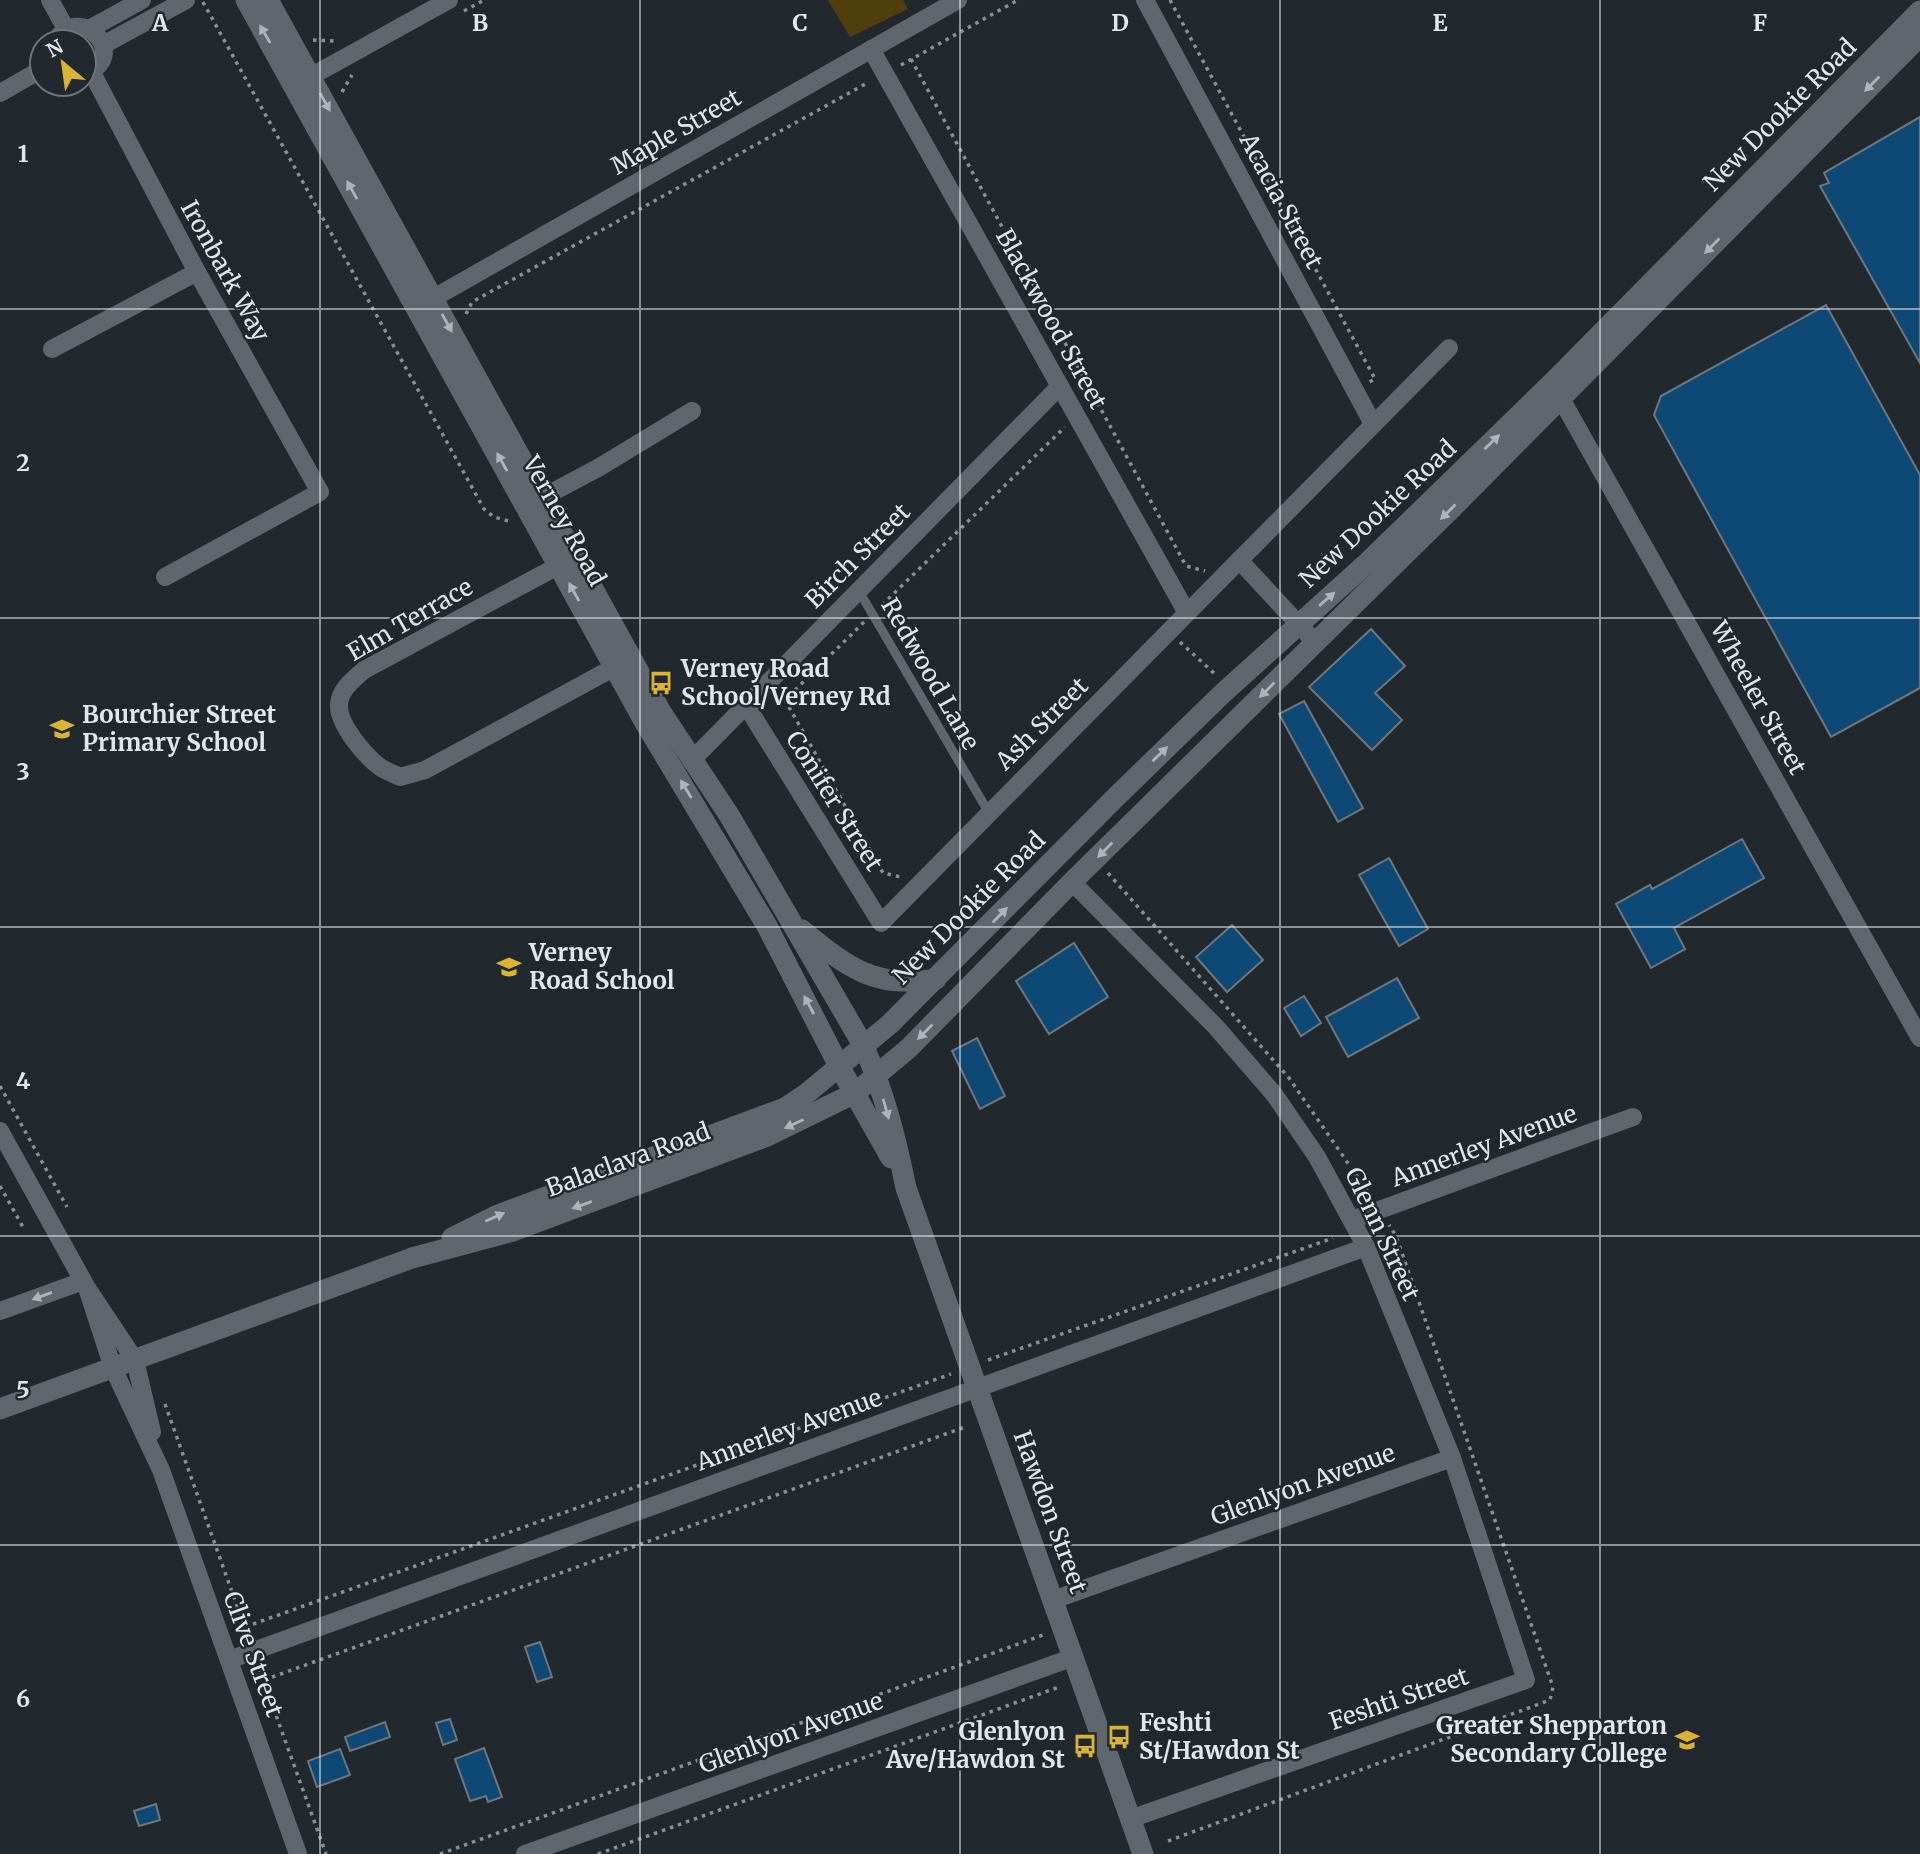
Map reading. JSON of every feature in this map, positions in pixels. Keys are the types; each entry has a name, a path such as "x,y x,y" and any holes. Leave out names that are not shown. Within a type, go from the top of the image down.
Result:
{"main road":[{"name":"Verney Road","path":"246,0 303,82 623,662 661,712 729,815 863,1045"},
{"name":"Verney Road","path":"268,0 303,82"},
{"name":"New Dookie Road","path":"876,1074 909,1048 1072,882 1315,642 1920,10"},
{"name":"New Dookie Road","path":"839,1066 890,1024 1117,796 1297,624 1557,391 1920,36"},
{"name":"Verney Road","path":"534,502 538,527 567,561"},
{"name":"Verney Road","path":"623,662 644,721 767,926 839,1066"},
{"path":"788,917 828,951 871,977 902,983 936,979"},
{"name":"Hawdon Street","path":"863,1045 876,1074 897,1145 906,1188 1143,1854"},
{"name":"Hawdon Street","path":"839,1066 906,1188"},
{"name":"Balaclava Road","path":"412,1258 498,1215 785,1108 839,1066"},
{"name":"Balaclava Road","path":"0,1409 412,1258 513,1231 740,1147 798,1123 855,1093 876,1074"}],"street":[{"path":"50,0 58,28"},
{"path":"75,28 82,25 91,28 142,0"},
{"path":"103,46 186,0"},
{"path":"303,82 449,0"},
{"name":"Maple Street","path":"426,303 958,0"},
{"name":"Acacia Street","path":"1145,0 1373,424"},
{"path":"98,35 103,46 103,58 98,66"},
{"name":"Blackwood Street","path":"871,49 1187,613"},
{"path":"0,93 28,77"},
{"name":"Ironbark Way","path":"98,91 320,492 165,577"},
{"path":"52,349 197,272"},
{"name":"Ash Street","path":"881,923 1448,348"},
{"name":"Birch Street","path":"691,761 1060,386"},
{"name":"Wheeler Street","path":"1557,391 1920,1038"},
{"path":"534,502 598,468 692,411"},
{"path":"1239,560 1315,642"},
{"name":"Elm Terrace","path":"567,561 364,670 345,688 339,703 342,721 359,746 380,767 400,777 425,770 623,662"},
{"name":"Conifer Street","path":"746,705 881,923"},
{"name":"Glenn Street","path":"1072,882 1216,1027 1273,1094 1317,1157 1366,1247 1452,1458 1526,1680"},
{"name":"Annerley Avenue","path":"1352,1220 1633,1118"},
{"path":"0,1131 85,1284 135,1360"},
{"name":"Annerley Avenue","path":"229,1660 1366,1247"},
{"path":"0,1311 85,1284"},
{"name":"Clive Street","path":"85,1284 113,1368 161,1469 298,1854"},
{"name":"Clive Street","path":"135,1360 161,1469"},
{"name":"Glenlyon Avenue","path":"1053,1600 1452,1458"},
{"name":"Glenlyon Avenue","path":"525,1854 1073,1657"},
{"name":"Feshti Street","path":"1130,1819 1526,1680"}],"lane":[{"name":"Redwood Lane","path":"859,591 989,813"}],"path":[{"path":"202,0 484,509 494,517 538,527"},
{"path":"466,314 472,302 1018,0"},
{"path":"1170,0 1375,379 1354,389"},
{"path":"313,40 333,42 344,36"},
{"path":"911,60 1186,566 1211,572 1203,580"},
{"path":"908,879 883,873 785,700 1068,425"},
{"path":"1169,631 1215,674"},
{"path":"1108,873 1289,1078 1396,1236 1553,1687 1550,1700 1168,1841"},
{"path":"0,1086 67,1207"},
{"path":"0,1185 23,1227"},
{"path":"245,1627 1333,1238"},
{"path":"162,1395 326,1854"},
{"path":"264,1680 965,1427"},
{"path":"440,1854 1043,1635"},
{"path":"598,1854 1059,1687"}],"shaded area":[{"path":"828,0 903,0 908,9 850,37"}],"building":[{"path":"1920,117 1920,363 1820,186 1829,183 1824,173"},
{"path":"1826,305 1920,475 1920,688 1831,737 1654,415 1661,396"},
{"path":"1371,629 1405,666 1375,693 1402,720 1372,750 1309,687"},
{"path":"1304,701 1363,808 1338,822 1279,714"},
{"path":"1742,839 1764,878 1674,928 1685,949 1651,968 1616,904 1650,885 1652,889"},
{"path":"1389,858 1428,929 1399,946 1359,875"},
{"path":"1232,925 1263,960 1227,992 1196,957"},
{"path":"1074,943 1108,997 1049,1034 1016,981"},
{"path":"1397,978 1419,1018 1348,1057 1326,1017"},
{"path":"1304,996 1321,1023 1301,1036 1284,1008"},
{"path":"977,1038 1005,1096 980,1109 952,1051"},
{"path":"540,1642 552,1677 537,1682 525,1647"},
{"path":"450,1719 457,1740 443,1745 436,1723"},
{"path":"385,1722 390,1737 350,1751 345,1737"},
{"path":"484,1748 502,1797 488,1802 486,1796 470,1801 455,1759"},
{"path":"340,1749 350,1775 317,1787 308,1761"},
{"path":"156,1804 160,1820 139,1826 134,1811"}],"place":[{"name":"Verney Road School/Verney Rd","path":"661,683"},
{"name":"Bourchier Street Primary School","path":"62,729"},
{"name":"Verney Road School","path":"509,967"},
{"name":"Feshti St/Hawdon St","path":"1119,1737"},
{"name":"Greater Shepparton Secondary College","path":"1687,1740"},
{"name":"Glenlyon Ave/Hawdon St","path":"1085,1746"}]}
